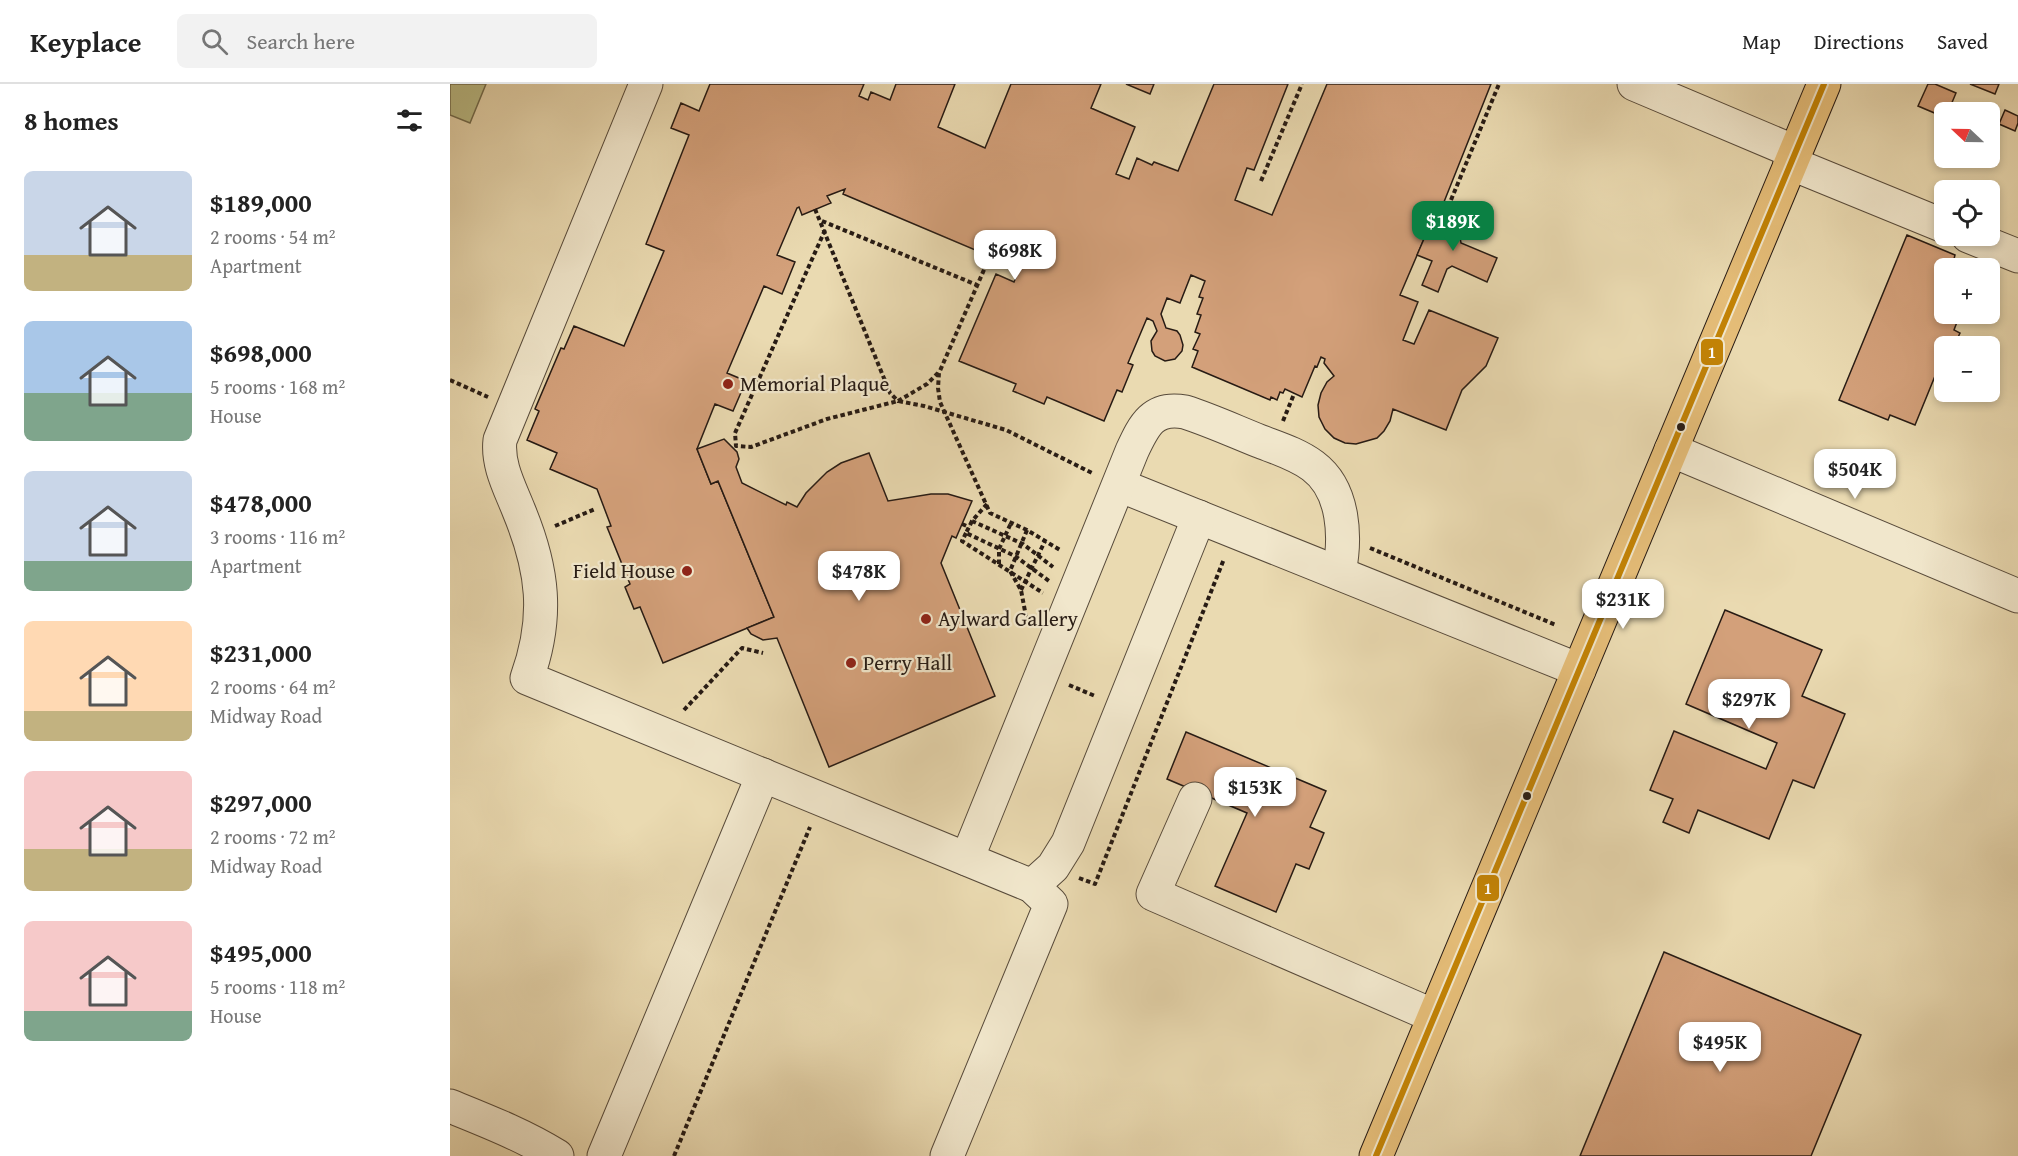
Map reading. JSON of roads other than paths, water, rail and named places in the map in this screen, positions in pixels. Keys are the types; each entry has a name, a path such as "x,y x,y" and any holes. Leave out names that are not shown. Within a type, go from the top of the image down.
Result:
{"main road":[{"path":"1376,1156 1824,84"}],"street":[{"path":"646,84 500,440 499,457 529,538 539,574 542,604 538,643 527,678 1032,886 1051,904 947,1156"},
{"path":"1635,84 1934,221"},
{"path":"1993,246 2018,256"},
{"path":"967,859 1108,475 1151,418 1161,412 1173,410 1204,418 1313,466 1324,476 1333,493 1341,518 1343,549 1339,573"},
{"path":"1671,450 2018,596"},
{"path":"1108,475 1199,517 1579,670"},
{"path":"1032,886 1053,867 1068,843 1199,517"},
{"path":"604,1156 763,775"},
{"path":"1195,799 1154,894 1434,1016"},
{"path":"450,1106 505,1128 541,1145 557,1156"}],"place":[{"name":"Memorial Plaque","path":"728,384"},
{"name":"Field House","path":"687,571"},
{"name":"Aylward Gallery","path":"926,619"},
{"name":"Perry Hall","path":"851,663"}]}
